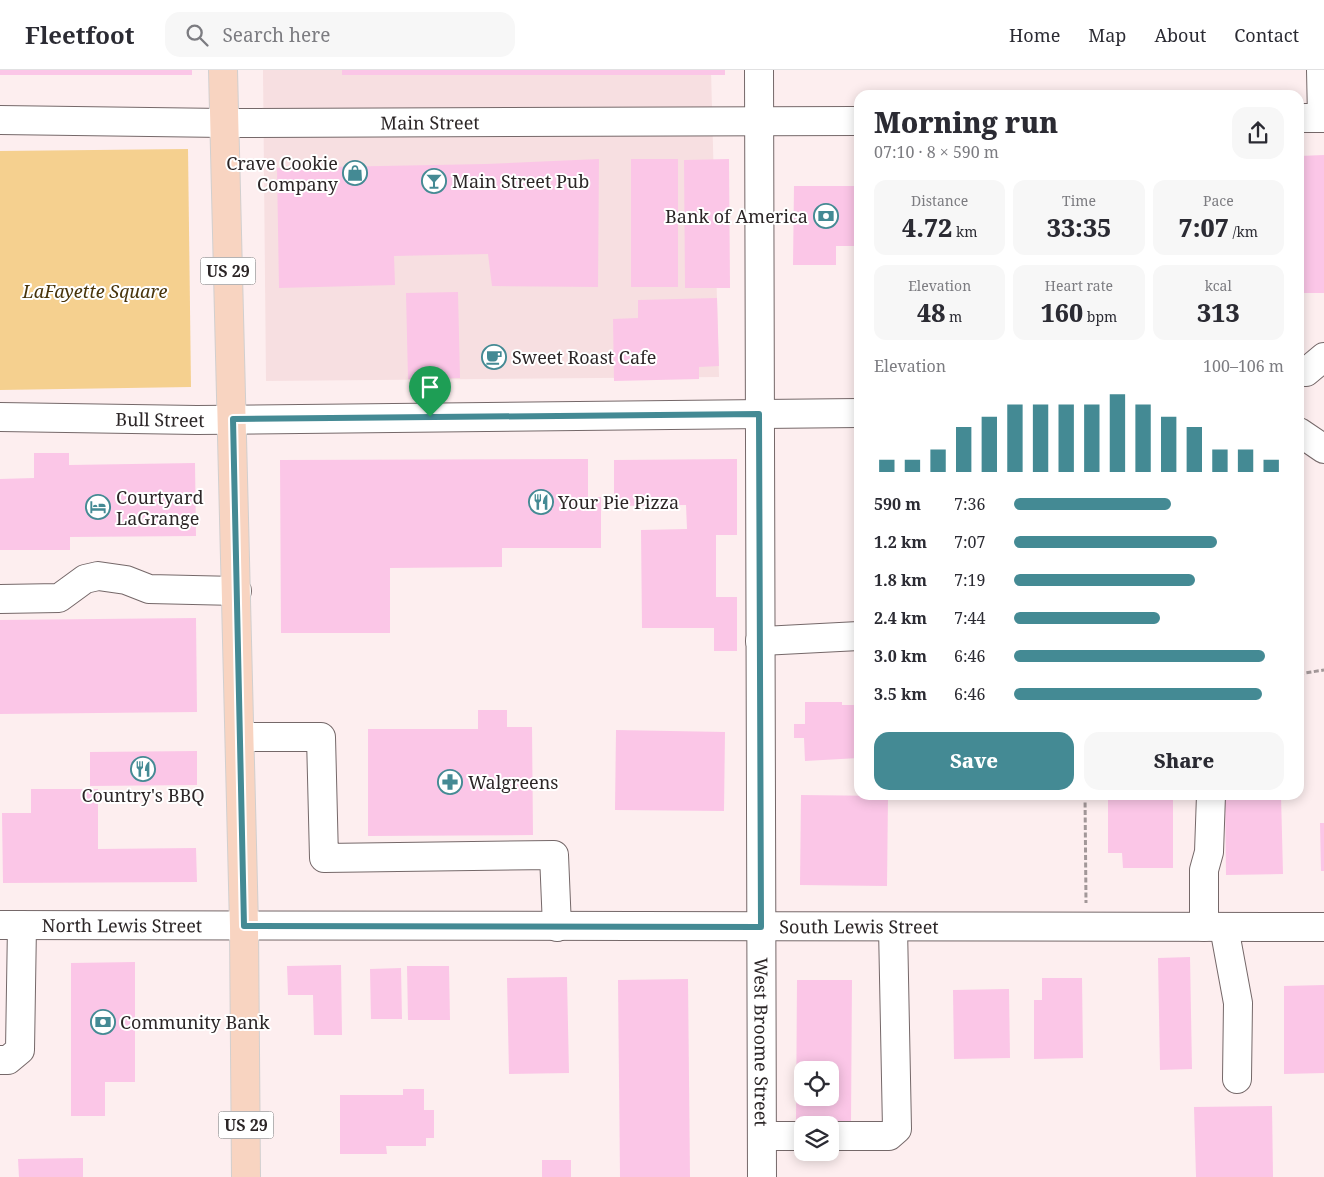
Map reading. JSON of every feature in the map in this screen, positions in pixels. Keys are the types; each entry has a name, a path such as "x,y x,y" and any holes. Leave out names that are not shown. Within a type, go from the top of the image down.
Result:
{"main road":[{"name":"US 29","path":"223,70 244,926 246,1177"}],"street":[{"name":"West Broome Street","path":"759,70 762,1177"},
{"path":"1315,118 1322,70"},
{"name":"Main Street","path":"0,120 224,122 854,121"},
{"name":"Bull Street","path":"0,417 197,420 854,413"},
{"path":"1304,435 1324,449"},
{"path":"0,599 59,598 86,579 98,576 126,580 149,589 237,591"},
{"path":"760,641 854,636"},
{"path":"240,737 321,737 324,858 554,855 557,927"},
{"path":"1211,800 1209,852 1204,870 1214,927 1238,1003 1237,1079"},
{"path":"0,1060 8,1060 20,1050 11,925"},
{"name":"North Lewis Street","path":"11,925 244,926"},
{"name":"South Lewis Street","path":"244,926 1324,927"},
{"path":"839,1136 889,1136 897,1129 893,927"},
{"path":"762,1136 794,1136"}],"path":[{"path":"1304,673 1324,670"}],"shaded area":[{"path":"263,70 711,70 719,377 266,381"}],"green space":[{"name":"LaFayette Square","path":"188,149 191,387 0,390 0,151"}],"building":[{"path":"0,70 192,70 192,75 0,75"},
{"path":"342,70 725,70 725,75 342,75"},
{"path":"1324,155 1324,293 1304,293 1304,156"},
{"path":"599,159 598,287 492,286 488,254 394,256 395,285 279,288 277,168 486,164"},
{"path":"631,159 678,159 678,287 631,287"},
{"path":"729,159 730,288 685,288 684,160"},
{"name":"Bank of America","path":"794,186 854,186 854,246 836,246 836,265 793,265"},
{"path":"458,292 460,378 408,379 406,293"},
{"path":"717,298 719,366 699,367 699,379 614,381 613,319 638,318 638,300"},
{"name":"Courtyard LaGrange","path":"34,453 69,453 69,465 195,463 196,536 70,537 70,550 0,550 0,479 34,478"},
{"path":"588,459 588,497 601,497 601,548 502,548 502,567 390,568 390,633 281,633 280,460"},
{"path":"737,459 737,535 716,535 716,597 737,597 737,651 714,651 714,628 642,628 641,530 687,529 686,505 614,506 614,460"},
{"path":"196,618 197,712 0,714 0,620"},
{"path":"805,702 842,702 842,705 854,705 854,758 805,761 804,738 794,738 794,724 805,724"},
{"name":"Walgreens","path":"478,710 507,710 507,727 532,727 533,835 368,836 368,729 478,729"},
{"path":"616,730 725,732 724,811 615,810"},
{"name":"Country's BBQ","path":"197,751 197,785 90,786 90,752"},
{"path":"31,789 98,789 98,849 196,848 197,882 3,883 2,813 31,813"},
{"path":"801,795 854,796 854,800 888,800 887,886 800,885"},
{"path":"1108,800 1173,800 1173,868 1123,868 1122,853 1108,853"},
{"path":"1225,800 1281,800 1283,874 1226,875"},
{"path":"1320,823 1324,823 1324,871 1321,871"},
{"path":"1190,957 1192,1069 1160,1070 1158,958"},
{"name":"Community Bank","path":"135,962 135,1082 105,1082 105,1116 71,1116 71,963"},
{"path":"341,965 342,1035 314,1035 313,995 288,995 287,966"},
{"path":"407,966 449,966 450,1020 408,1020"},
{"path":"401,968 402,1019 371,1019 370,969"},
{"path":"567,977 569,1073 509,1074 507,978"},
{"path":"1042,978 1082,978 1083,1058 1034,1059 1034,1000 1042,1000"},
{"path":"688,979 690,1177 620,1177 618,980"},
{"path":"797,980 852,980 851,1123 839,1123 839,1116 796,1116 796,1106 839,1106 839,1061 796,1061"},
{"path":"1324,985 1324,1073 1284,1074 1284,986"},
{"path":"1009,989 1010,1058 954,1059 953,990"},
{"path":"403,1089 424,1089 424,1110 434,1110 434,1138 426,1138 426,1146 386,1146 387,1154 340,1154 340,1095 403,1095"},
{"path":"1272,1106 1273,1177 1196,1177 1194,1107"},
{"path":"83,1158 83,1177 19,1177 18,1159"},
{"path":"542,1160 571,1160 571,1177 542,1177"}],"place":[{"name":"Crave Cookie Company","path":"355,173"},
{"name":"Main Street Pub","path":"434,181"},
{"name":"Bank of America","path":"826,216"},
{"name":"Sweet Roast Cafe","path":"494,357"},
{"name":"Your Pie Pizza","path":"541,502"},
{"name":"Courtyard LaGrange","path":"98,507"},
{"name":"Country's BBQ","path":"143,769"},
{"name":"Walgreens","path":"450,782"},
{"name":"Community Bank","path":"103,1022"}],"route":[{"path":"759,414 761,927 244,926 233,419 430,417 759,414"}]}
